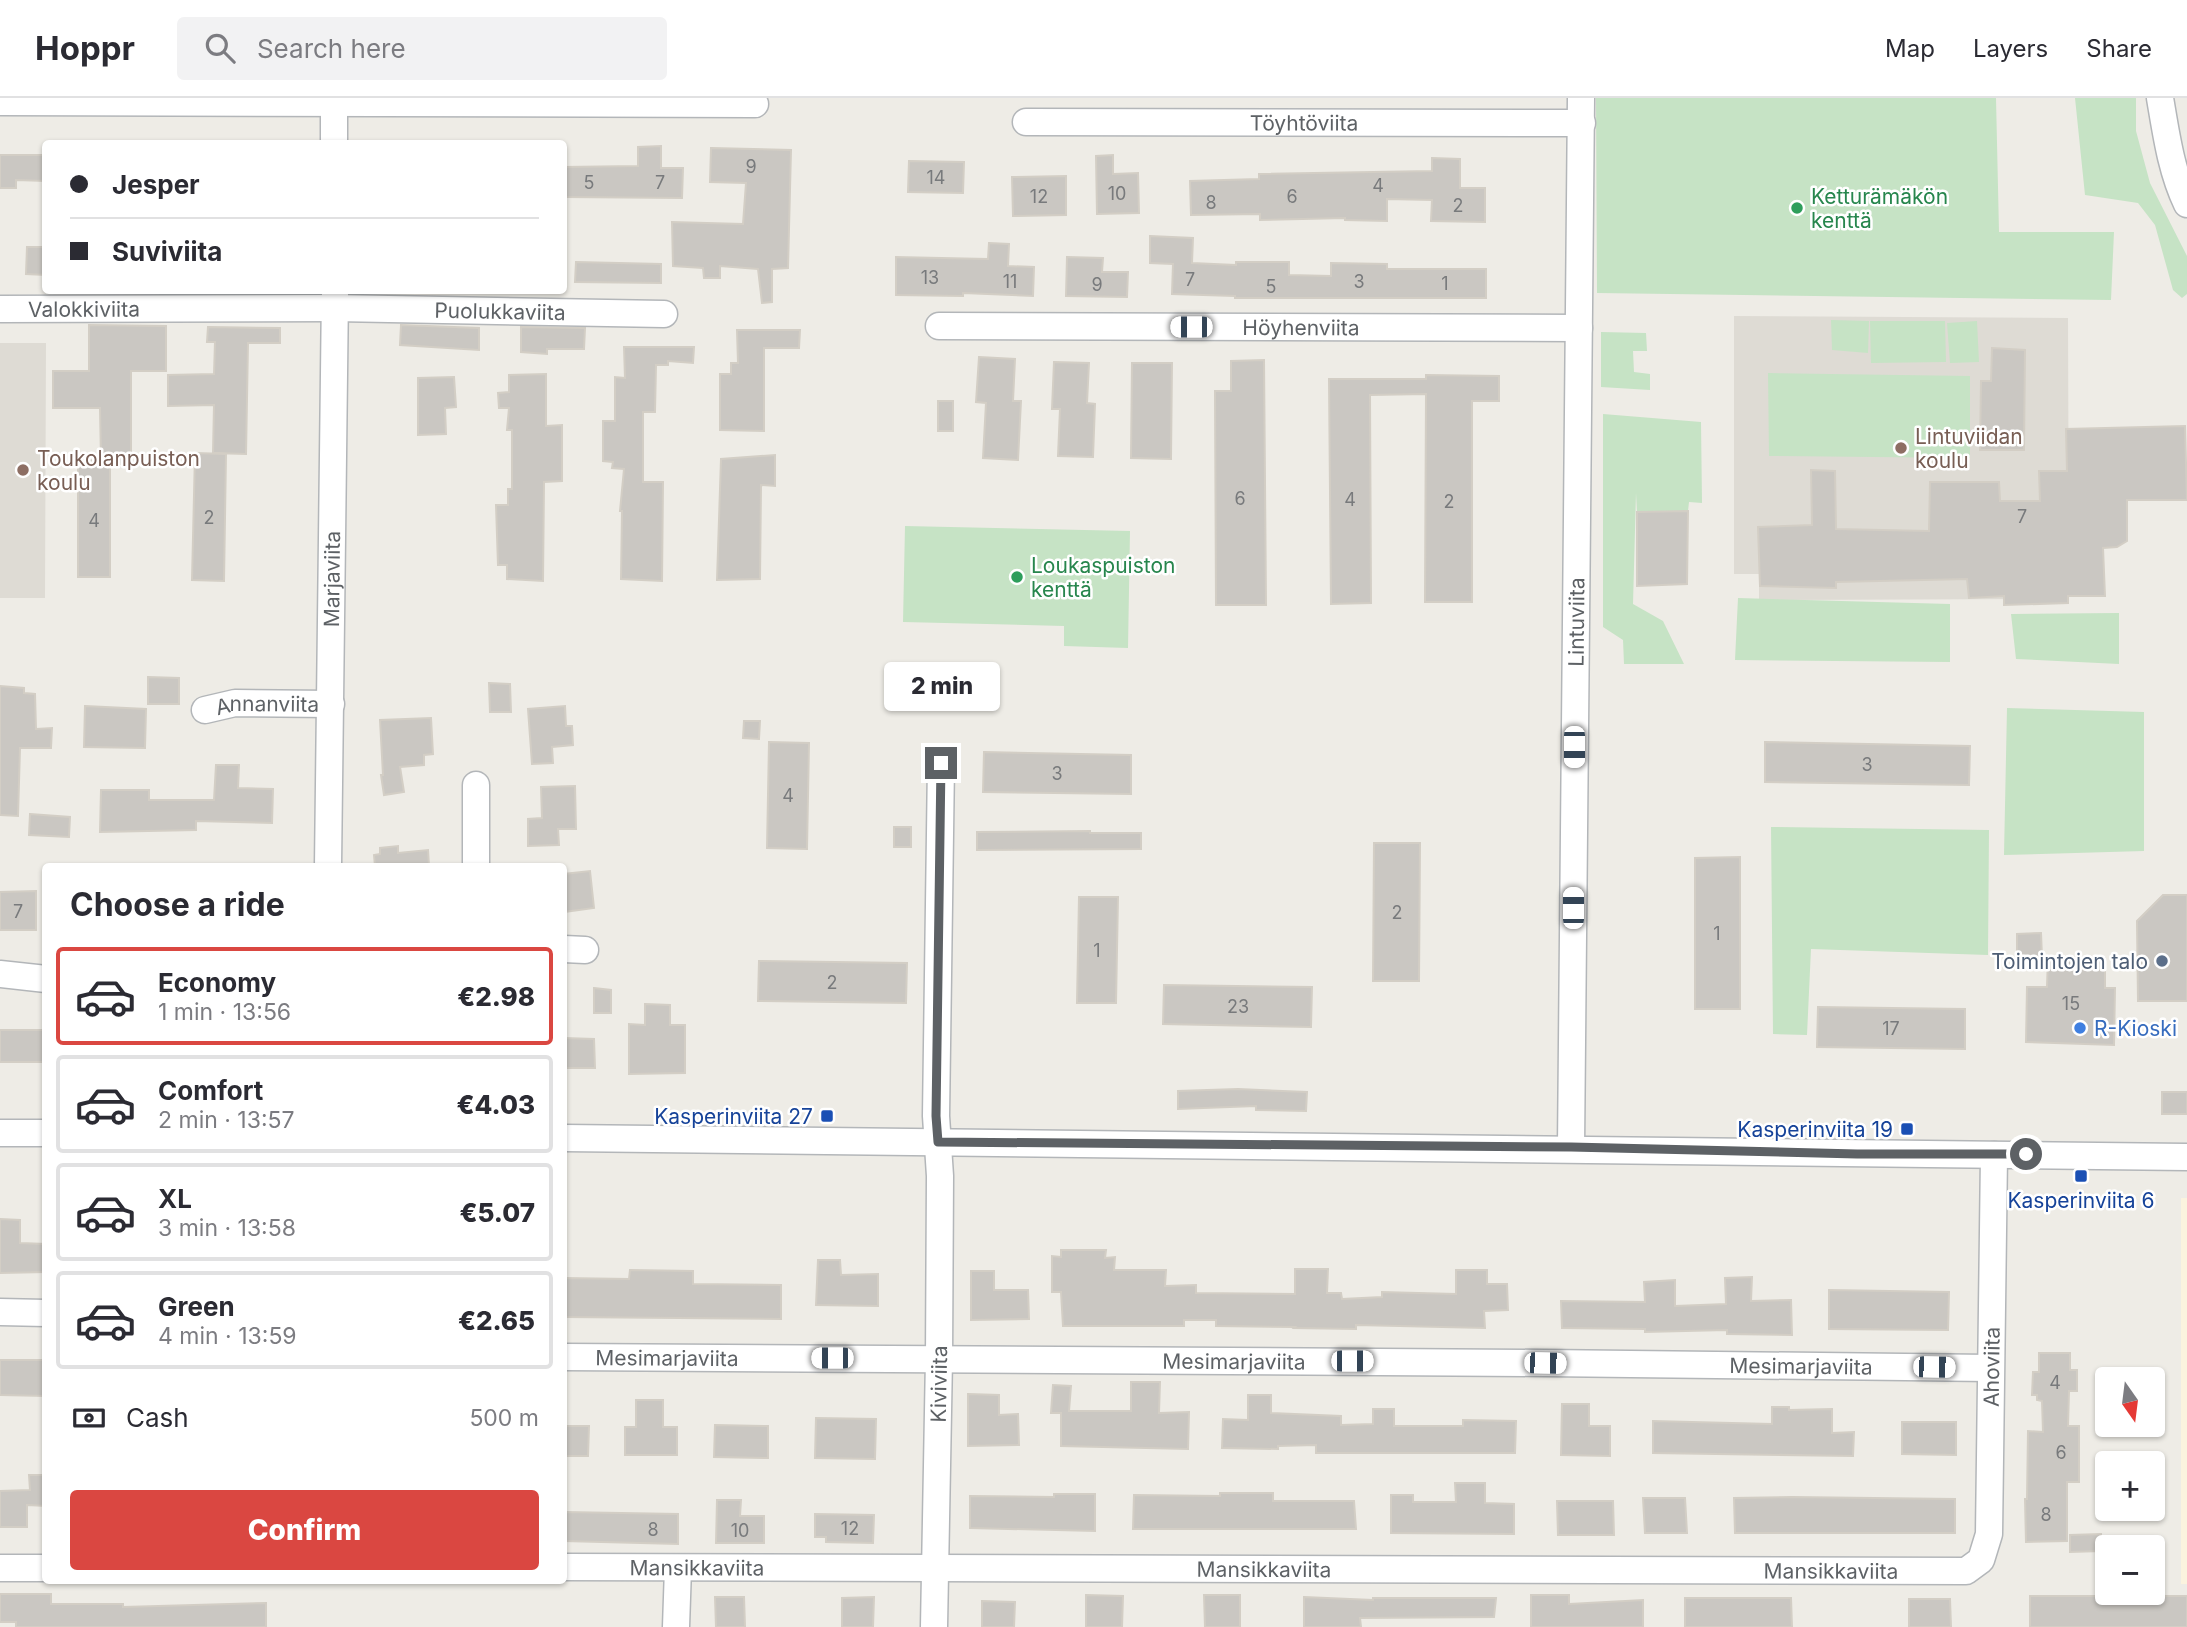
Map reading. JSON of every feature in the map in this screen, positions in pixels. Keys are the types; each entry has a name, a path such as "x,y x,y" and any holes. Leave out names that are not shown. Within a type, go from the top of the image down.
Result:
{"street":[{"path":"2160,98 2167,142 2180,190 2187,204"},
{"path":"0,102 334,100 755,104"},
{"path":"334,100 334,140"},
{"name":"Töyhtöviita","path":"1026,122 1582,110"},
{"name":"Lintuviita","path":"1571,1147 1582,110"},
{"name":"Valokkiviita","path":"0,309 335,299"},
{"name":"Puolukkaviita","path":"335,299 664,314"},
{"name":"Marjaviita","path":"328,863 335,299"},
{"name":"Höyhenviita","path":"939,326 1579,328"},
{"name":"Annanviita","path":"205,710 235,703 331,704"},
{"name":"Kiviviita","path":"934,1627 939,1358 940,1176 936,1116 941,763"},
{"path":"476,785 476,863"},
{"path":"0,974 42,979"},
{"path":"0,1133 42,1133"},
{"path":"567,1138 1571,1147 2187,1157"},
{"name":"Ahoviita","path":"1966,1571 1981,1560 1989,1534 1994,1155"},
{"path":"0,1312 42,1313"},
{"name":"Mesimarjaviita","path":"567,1357 1990,1368"},
{"name":"Mansikkaviita","path":"567,1567 1966,1571"},
{"path":"0,1568 42,1568"},
{"path":"676,1627 678,1568"}],"shaded area":[{"name":"Lintuviidan koulu","path":"1734,316 2068,318 2069,599 1759,600 1759,574 1734,574"},
{"name":"Toukolanpuiston koulu","path":"0,343 46,343 45,598 0,598"},
{"path":"2181,1198 2187,1198 2187,1584 2181,1584"}],"green space":[{"name":"Ketturämäkön kenttä","path":"1596,98 1996,98 1999,232 2114,232 2111,300 1597,293"},
{"path":"2075,98 2136,98 2136,131 2150,183 2187,256 2187,294 2182,298 2173,290 2155,225 2138,203 2085,195"},
{"path":"1831,320 1869,321 1868,353 1832,350"},
{"path":"1870,321 1945,321 1946,362 1871,363"},
{"path":"1977,321 1979,362 1950,363 1947,323"},
{"path":"1601,332 1646,333 1647,351 1633,351 1634,372 1650,374 1650,390 1601,387"},
{"path":"1768,373 1970,376 1970,458 1769,456"},
{"path":"1603,414 1701,422 1702,503 1689,502 1688,511 1637,512 1636,493 1633,604 1663,621 1684,664 1624,664 1623,640 1603,627"},
{"name":"Loukaspuiston kenttä","path":"905,526 1130,531 1128,648 1064,646 1064,626 903,622"},
{"path":"1738,598 1950,604 1950,662 1735,660"},
{"path":"2119,613 2119,664 2016,659 2011,614"},
{"path":"2007,708 2144,712 2144,851 2004,855"},
{"path":"1771,827 1989,830 1988,955 1811,949 1807,1035 1773,1034"}],"building":[{"path":"661,146 661,168 683,168 682,198 567,197 567,167 638,166 638,147"},
{"path":"711,148 791,150 788,268 772,269 772,302 762,303 758,269 720,266 720,278 704,278 703,268 673,266 672,222 743,224 746,183 710,182"},
{"path":"0,155 42,155 42,181 16,180 16,188 0,188"},
{"path":"1113,155 1113,174 1138,173 1139,213 1097,214 1096,156"},
{"path":"1432,158 1460,159 1460,188 1485,188 1485,222 1431,221 1432,200 1387,199 1387,221 1345,218 1260,220 1260,214 1191,215 1190,181 1259,179 1259,174 1432,171"},
{"path":"909,161 964,162 963,193 908,192"},
{"path":"1066,176 1066,215 1013,216 1012,177"},
{"path":"1150,236 1193,238 1192,263 1236,265 1236,262 1289,262 1289,275 1331,276 1331,263 1387,264 1387,269 1486,269 1486,298 1235,298 1172,294 1173,264 1150,263"},
{"path":"989,243 1009,244 1008,266 1034,267 1033,296 963,293 963,296 896,295 896,257 988,259"},
{"path":"27,247 42,247 42,275 26,274"},
{"path":"1067,257 1103,258 1102,272 1128,272 1127,297 1066,296"},
{"path":"576,262 661,264 661,283 575,282"},
{"path":"89,325 166,326 166,371 131,371 131,464 110,464 110,577 78,577 78,461 101,460 100,408 53,408 53,371 89,371"},
{"path":"401,325 479,328 479,350 400,345"},
{"path":"208,327 280,328 280,343 248,343 246,454 213,453 214,405 168,406 168,375 214,374 215,342 207,342"},
{"path":"521,327 585,328 584,349 547,349 547,354 521,352"},
{"path":"737,330 800,330 799,348 764,348 764,431 720,430 720,374 731,374 731,363 738,363"},
{"path":"624,347 694,347 693,363 668,361 668,365 656,365 655,412 643,412 643,482 663,482 662,581 621,579 620,511 624,469 612,468 613,462 603,461 603,421 615,421 615,377 625,378"},
{"path":"1992,348 2025,350 2024,450 1980,450 1981,381 1991,381"},
{"path":"979,357 1015,359 1013,401 1021,401 1018,460 983,458 986,403 976,402"},
{"path":"1264,360 1266,605 1216,605 1215,391 1231,391 1231,361"},
{"path":"1054,362 1089,363 1087,403 1095,404 1093,457 1058,456 1060,409 1052,409"},
{"path":"1132,363 1172,363 1171,459 1131,458"},
{"path":"546,374 546,426 562,425 562,481 544,482 543,581 507,579 507,565 498,565 496,505 508,505 508,489 512,489 512,430 507,430 509,408 499,408 498,393 509,392 509,375"},
{"path":"1426,375 1499,376 1499,401 1472,401 1472,602 1425,602 1426,394 1370,395 1371,603 1331,604 1329,379 1426,379"},
{"path":"454,377 456,407 445,408 446,434 418,435 418,378"},
{"path":"938,401 953,401 953,431 938,431"},
{"path":"2185,426 2187,500 2127,500 2127,541 2117,547 2103,548 2105,596 2068,596 2068,603 2004,605 2004,596 1969,598 1967,579 1836,582 1836,588 1760,586 1758,527 1812,525 1811,470 1835,471 1836,529 1929,531 1930,482 1999,482 2000,501 2040,501 2039,471 2067,471 2066,429"},
{"path":"195,453 226,454 224,581 192,580"},
{"path":"775,455 775,486 761,485 760,579 717,580 721,459"},
{"path":"1688,511 1687,584 1637,586 1637,512"},
{"path":"148,677 179,678 179,704 148,704"},
{"path":"489,683 510,684 511,712 490,712"},
{"path":"0,686 24,688 24,693 35,694 36,729 52,728 51,748 20,748 18,816 0,815"},
{"path":"85,706 146,709 145,748 84,747"},
{"path":"565,706 566,726 572,726 573,745 552,747 553,763 532,764 528,709"},
{"path":"431,718 433,754 424,755 424,765 400,767 404,792 384,795 380,720"},
{"path":"744,721 760,721 759,739 743,738"},
{"path":"769,742 809,743 807,849 767,848"},
{"path":"1765,742 1970,746 1969,785 1765,782"},
{"path":"984,752 1131,755 1131,794 983,792"},
{"path":"216,765 239,765 238,788 273,789 272,823 196,821 196,830 100,832 101,790 149,790 149,800 214,800"},
{"path":"575,786 576,829 558,829 559,845 528,846 528,819 542,818 541,787"},
{"path":"30,814 70,817 69,837 29,835"},
{"path":"894,827 911,827 911,847 894,847"},
{"path":"977,832 1141,833 1141,849 977,850"},
{"path":"1374,843 1420,843 1419,981 1373,981"},
{"path":"398,846 398,853 428,850 429,863 375,863 374,855 380,854 380,848"},
{"path":"1740,857 1740,1009 1695,1009 1695,858"},
{"path":"590,871 594,908 567,912 567,874"},
{"path":"36,891 36,930 0,930 0,892"},
{"name":"Toimintojen talo","path":"2163,895 2187,895 2187,1001 2138,1001 2137,921"},
{"path":"1079,897 1118,897 1116,1003 1077,1003"},
{"path":"2041,933 2042,957 2017,958 2017,934"},
{"path":"2048,957 2105,958 2105,988 2115,988 2114,1045 2026,1042 2027,987 2047,987"},
{"path":"759,961 907,963 906,1003 758,1001"},
{"path":"1164,985 1312,987 1311,1027 1163,1024"},
{"path":"594,988 611,990 611,1013 594,1013"},
{"path":"645,1004 670,1005 670,1025 685,1025 685,1073 629,1074 629,1024 645,1025"},
{"path":"1818,1007 1965,1009 1965,1049 1817,1047"},
{"path":"0,1030 42,1030 42,1062 0,1062"},
{"path":"567,1038 594,1039 595,1068 567,1068"},
{"path":"1238,1089 1307,1092 1306,1111 1256,1110 1256,1106 1178,1109 1178,1091"},
{"path":"2162,1092 2187,1092 2187,1114 2162,1114"},
{"path":"0,1219 20,1220 20,1243 42,1244 42,1272 0,1273"},
{"path":"1061,1250 1106,1250 1105,1258 1115,1257 1114,1270 1166,1270 1165,1286 1196,1285 1196,1293 1295,1294 1295,1269 1328,1269 1327,1293 1341,1293 1342,1299 1382,1297 1382,1292 1456,1294 1456,1270 1487,1270 1487,1284 1507,1284 1508,1310 1484,1311 1485,1328 1216,1326 1216,1320 1184,1320 1184,1326 1063,1326 1061,1292 1052,1292 1052,1256 1061,1257"},
{"path":"818,1260 840,1260 841,1275 878,1274 878,1306 816,1305"},
{"path":"630,1270 693,1271 693,1284 781,1285 781,1319 567,1317 567,1278 629,1279"},
{"path":"971,1271 994,1271 994,1290 1028,1290 1029,1319 971,1320"},
{"path":"1752,1277 1751,1301 1791,1300 1792,1335 1727,1334 1727,1330 1645,1332 1645,1329 1562,1328 1561,1301 1645,1302 1644,1282 1675,1280 1675,1306 1726,1304 1725,1278"},
{"path":"1829,1290 1949,1292 1948,1330 1829,1329"},
{"path":"2039,1353 2070,1353 2070,1370 2077,1370 2077,1391 2069,1391 2068,1426 2079,1426 2079,1482 2067,1482 2067,1541 2026,1542 2028,1431 2043,1432 2042,1401 2037,1400 2037,1395 2032,1395 2033,1372 2039,1372"},
{"path":"0,1360 42,1360 42,1396 0,1395"},
{"path":"1131,1382 1160,1382 1159,1413 1189,1412 1188,1449 1061,1446 1061,1413 1051,1413 1053,1385 1071,1386 1069,1411 1131,1411"},
{"path":"968,1394 999,1395 999,1415 1018,1414 1019,1445 968,1446"},
{"path":"1248,1395 1271,1395 1271,1413 1341,1416 1341,1425 1373,1424 1373,1409 1394,1409 1394,1426 1463,1426 1463,1420 1516,1421 1515,1453 1316,1453 1316,1445 1278,1446 1278,1449 1222,1448 1223,1419 1248,1420"},
{"path":"636,1400 663,1400 663,1427 677,1427 677,1455 625,1455 625,1427 636,1427"},
{"path":"1562,1404 1589,1404 1589,1426 1610,1426 1610,1456 1561,1455"},
{"path":"1772,1407 1789,1407 1789,1410 1832,1409 1832,1433 1854,1432 1853,1456 1653,1453 1653,1421 1772,1424"},
{"path":"816,1418 876,1419 875,1459 815,1458"},
{"path":"1902,1422 1956,1422 1956,1455 1902,1454"},
{"path":"715,1425 768,1426 768,1458 714,1457"},
{"path":"567,1426 589,1426 588,1456 567,1456"},
{"path":"29,1475 42,1475 42,1506 27,1505 27,1527 0,1527 0,1491 30,1490"},
{"path":"1455,1483 1485,1483 1485,1503 1514,1504 1514,1534 1391,1533 1391,1495 1413,1495 1413,1502 1456,1502"},
{"path":"1220,1493 1273,1493 1273,1501 1354,1501 1356,1529 1133,1529 1134,1495 1220,1496"},
{"path":"1054,1494 1095,1494 1095,1531 970,1528 970,1496 1054,1497"},
{"path":"1643,1498 1685,1498 1687,1533 1645,1533"},
{"path":"1734,1498 1955,1499 1955,1533 1735,1533"},
{"path":"717,1500 741,1500 740,1516 764,1516 764,1543 716,1543"},
{"path":"1557,1501 1613,1501 1614,1535 1558,1535"},
{"path":"567,1512 678,1514 678,1544 567,1541"},
{"path":"815,1514 874,1515 873,1543 826,1542 826,1537 815,1537"},
{"path":"2101,1534 2095,1535 2095,1551 2070,1552 2070,1535"},
{"path":"0,1594 51,1594 51,1604 123,1604 123,1607 266,1603 266,1627 16,1627 16,1622 0,1622"},
{"path":"1086,1595 1123,1596 1122,1627 1086,1627"},
{"path":"1204,1595 1240,1595 1240,1627 1205,1627"},
{"path":"1531,1595 1569,1595 1569,1604 1643,1600 1643,1627 1531,1627"},
{"path":"2030,1596 2095,1596 2095,1605 2165,1605 2165,1596 2187,1596 2187,1627 2030,1627"},
{"path":"715,1597 744,1597 745,1627 716,1627"},
{"path":"874,1597 873,1627 842,1627 842,1598"},
{"path":"1304,1597 1373,1600 1496,1598 1494,1617 1360,1618 1361,1627 1304,1627"},
{"path":"1685,1598 1791,1598 1792,1627 1685,1627"},
{"path":"1909,1599 1950,1599 1951,1627 1909,1627"},
{"path":"982,1601 1015,1602 1014,1627 982,1627"}],"place":[{"name":"Ketturämäkön kenttä","path":"1797,208"},
{"name":"Lintuviidan koulu","path":"1901,448"},
{"name":"Toukolanpuiston koulu","path":"23,470"},
{"name":"Loukaspuiston kenttä","path":"1017,577"},
{"name":"Toimintojen talo","path":"2162,961"},
{"name":"R-Kioski","path":"2080,1028"},
{"name":"Kasperinviita 27","path":"827,1116"},
{"name":"Kasperinviita 19","path":"1907,1129"},
{"name":"Kasperinviita 6","path":"2081,1176"}],"route":[{"path":"941,763 936,1116 938,1142 2026,1154"}]}
